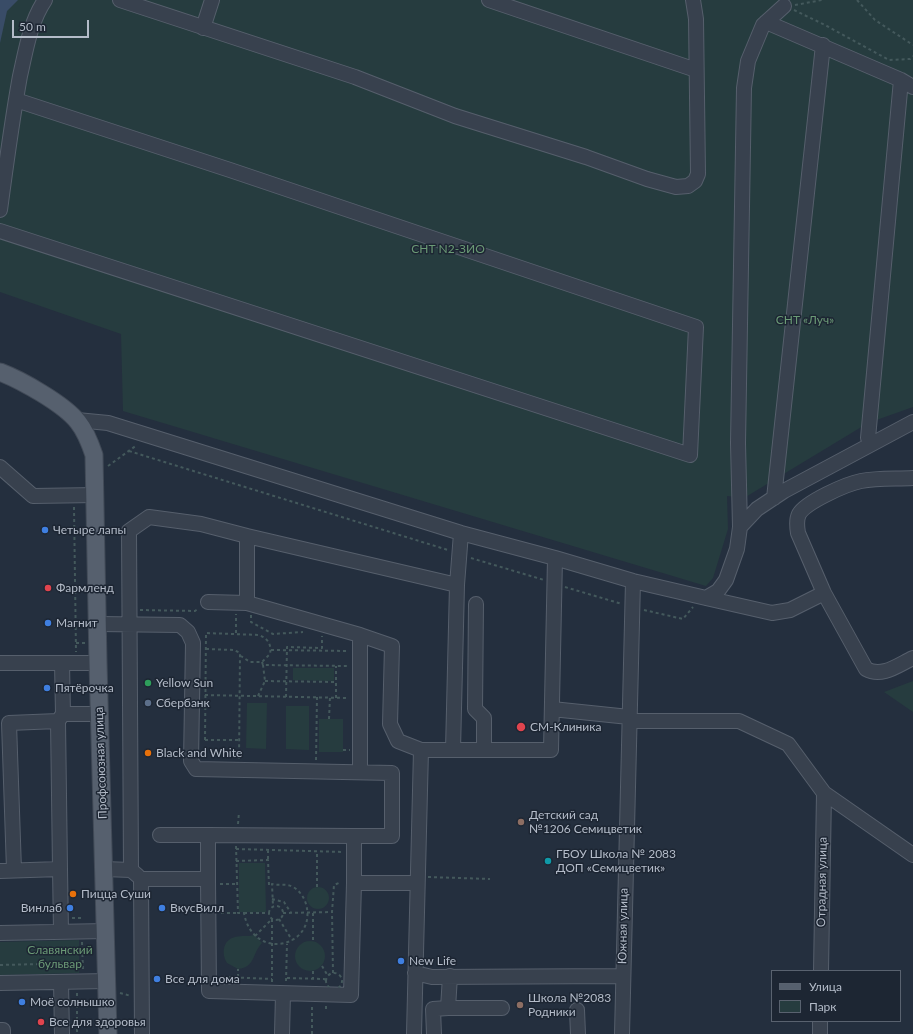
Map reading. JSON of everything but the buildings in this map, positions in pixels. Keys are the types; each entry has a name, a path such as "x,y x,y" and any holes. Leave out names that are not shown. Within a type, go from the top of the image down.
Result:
{"main road":[{"name":"Профсоюзная улица","path":"0,372 49,398 77,420 88,437 92,449 96,475 99,714 108,1034"}],"street":[{"path":"0,210 16,100 27,45 37,15 45,0"},
{"path":"120,0 355,77 455,116 586,157 646,179 676,187 688,186 695,181 698,174 696,19 693,0"},
{"path":"203,28 212,0"},
{"path":"489,0 696,70"},
{"path":"706,598 718,591 726,580 737,549 740,527 738,442 744,88 748,61 763,25 785,6"},
{"path":"766,22 823,45 907,83 868,438"},
{"path":"774,492 823,45"},
{"path":"0,231 690,455 696,327 230,170 16,100"},
{"path":"740,527 774,492 913,414"},
{"path":"77,420 108,423 154,436 461,533 556,558 634,581 706,598 772,613 790,610 824,593"},
{"path":"774,492 913,422"},
{"path":"0,467 33,496 96,495"},
{"path":"913,478 859,481 810,503 798,516 798,532 824,593 866,669 871,672 884,672 913,658"},
{"path":"142,1034 128,624 129,531 149,517 201,524 457,585"},
{"path":"453,750 457,585 461,533"},
{"path":"245,606 247,536"},
{"path":"208,602 245,606 360,635 392,646 390,724 398,741 421,750 551,750 556,558"},
{"name":"Южная улица","path":"622,1034 622,976 634,581"},
{"path":"476,604 475,709 484,718 484,750"},
{"path":"98,624 180,626 188,632 193,643 192,765 196,769 392,773 392,836 354,836 236,842 208,835 160,835"},
{"path":"360,635 360,772"},
{"path":"0,663 98,663"},
{"path":"62,663 60,718 60,869 62,932"},
{"path":"552,709 629,719 739,721 788,744 824,793 913,855"},
{"path":"60,869 7,871 4,723 99,714"},
{"path":"414,1034 421,750"},
{"name":"Отрадная улица","path":"821,970 824,793"},
{"path":"208,835 209,991 281,988 351,996 348,881 354,836"},
{"path":"104,869 136,874 208,879"},
{"path":"348,881 417,880"},
{"path":"0,933 106,931"},
{"path":"415,974 432,977 622,976"},
{"path":"448,1008 450,976"},
{"path":"0,983 107,981"},
{"path":"61,982 62,1034"},
{"path":"281,988 282,1034"},
{"path":"434,1034 433,1009 502,1008"},
{"path":"577,1010 578,1034"},
{"path":"820,1022 820,1034"},
{"path":"0,1030 3,1030 3,1034"}],"path":[{"path":"799,4 802,0"},
{"path":"785,6 822,0"},
{"path":"857,0 875,20 913,45"},
{"path":"785,6 800,15 825,25 889,60 910,59 913,56"},
{"path":"96,475 128,451 154,436"},
{"path":"128,451 632,608"},
{"path":"73,495 76,663"},
{"path":"128,609 195,611 208,602"},
{"path":"245,606 251,622 273,634 304,632"},
{"path":"236,633 245,606"},
{"path":"240,740 205,740 206,633 236,633 263,636 269,642 271,650 268,657 262,663"},
{"path":"286,697 286,647 322,648 322,634"},
{"path":"206,649 237,650 241,656 250,662 286,665 354,666"},
{"path":"271,650 354,651"},
{"path":"239,770 241,656"},
{"path":"258,696 265,681 262,663"},
{"path":"336,666 336,698"},
{"path":"265,681 336,682"},
{"path":"205,695 353,698"},
{"path":"316,772 317,697"},
{"path":"329,719 330,697"},
{"path":"238,913 236,842 268,850 343,852 342,859"},
{"path":"244,913 248,928 255,936 272,944 286,944 292,940 306,924 307,912 303,896 293,886 285,884 269,885 268,850"},
{"path":"317,851 317,887"},
{"path":"236,861 272,862"},
{"path":"208,879 220,884 237,884"},
{"path":"417,880 490,879"},
{"path":"333,973 332,912 334,885 348,881"},
{"path":"268,913 272,906 272,884"},
{"path":"272,899 284,902 291,913"},
{"path":"272,906 280,907 283,913"},
{"path":"313,912 313,940"},
{"path":"283,913 332,912"},
{"path":"221,913 268,913"},
{"path":"268,913 272,919 272,983 281,988 287,978 286,944"},
{"path":"279,919 283,913"},
{"path":"255,936 272,919 279,919"},
{"path":"279,919 292,940"},
{"path":"0,965 83,963"},
{"path":"322,966 328,976"},
{"path":"238,969 238,977"},
{"path":"313,971 313,978"},
{"path":"333,973 338,974 342,978 341,986 332,988 328,985 326,980 328,976 333,973"},
{"path":"223,977 272,979"},
{"path":"287,978 313,978 326,980"},
{"path":"76,990 77,1034"},
{"path":"312,1000 312,1034"}],"green space":[{"name":"СНТ N2-ЗИО","path":"0,0 913,0 913,407 868,423 744,498 727,496 728,529 713,578 706,586 123,411 121,334 0,292"},
{"path":"293,668 334,668 334,681 293,680"},
{"path":"913,681 913,712 884,692"},
{"path":"247,703 267,703 266,749 246,748"},
{"path":"286,706 309,706 309,750 286,749"},
{"path":"319,719 343,719 343,752 319,752"},
{"path":"239,863 265,863 266,912 239,912"},
{"path":"314,887 322,887 329,894 329,902 322,909 314,909 307,902 307,894"},
{"path":"254,935 262,943 251,963 244,968 238,969 227,963 224,955 224,947 228,941 235,937"},
{"name":"Славянский бульвар","path":"79,940 79,973 0,975 0,942"},
{"path":"310,941 321,945 325,956 321,967 310,971 299,967 295,956 299,945"}],"water":[{"path":"0,0 18,0 7,11 0,43"}],"place":[{"name":"Четыре лапы","path":"45,530"},
{"name":"Фармленд","path":"48,588"},
{"name":"Магнит","path":"48,623"},
{"name":"Yellow Sun","path":"148,683"},
{"name":"Пятёрочка","path":"47,688"},
{"name":"Сбербанк","path":"148,703"},
{"name":"СМ-Клиника","path":"521,727"},
{"name":"Black and White","path":"148,753"},
{"name":"Детский сад №1206 Семицветик","path":"521,822"},
{"name":"ГБОУ Школа № 2083 ДОП «Семицветик»","path":"548,861"},
{"name":"Пицца Суши","path":"73,894"},
{"name":"Винлаб","path":"70,908"},
{"name":"ВкусВилл","path":"162,908"},
{"name":"New Life","path":"401,961"},
{"name":"Все для дома","path":"157,979"},
{"name":"Моё солнышко","path":"22,1002"},
{"name":"Школа №2083 Родники","path":"520,1005"},
{"name":"Все для здоровья","path":"41,1022"}],"park label":[{"name":"СНТ «Луч»","path":"805,320"}]}
